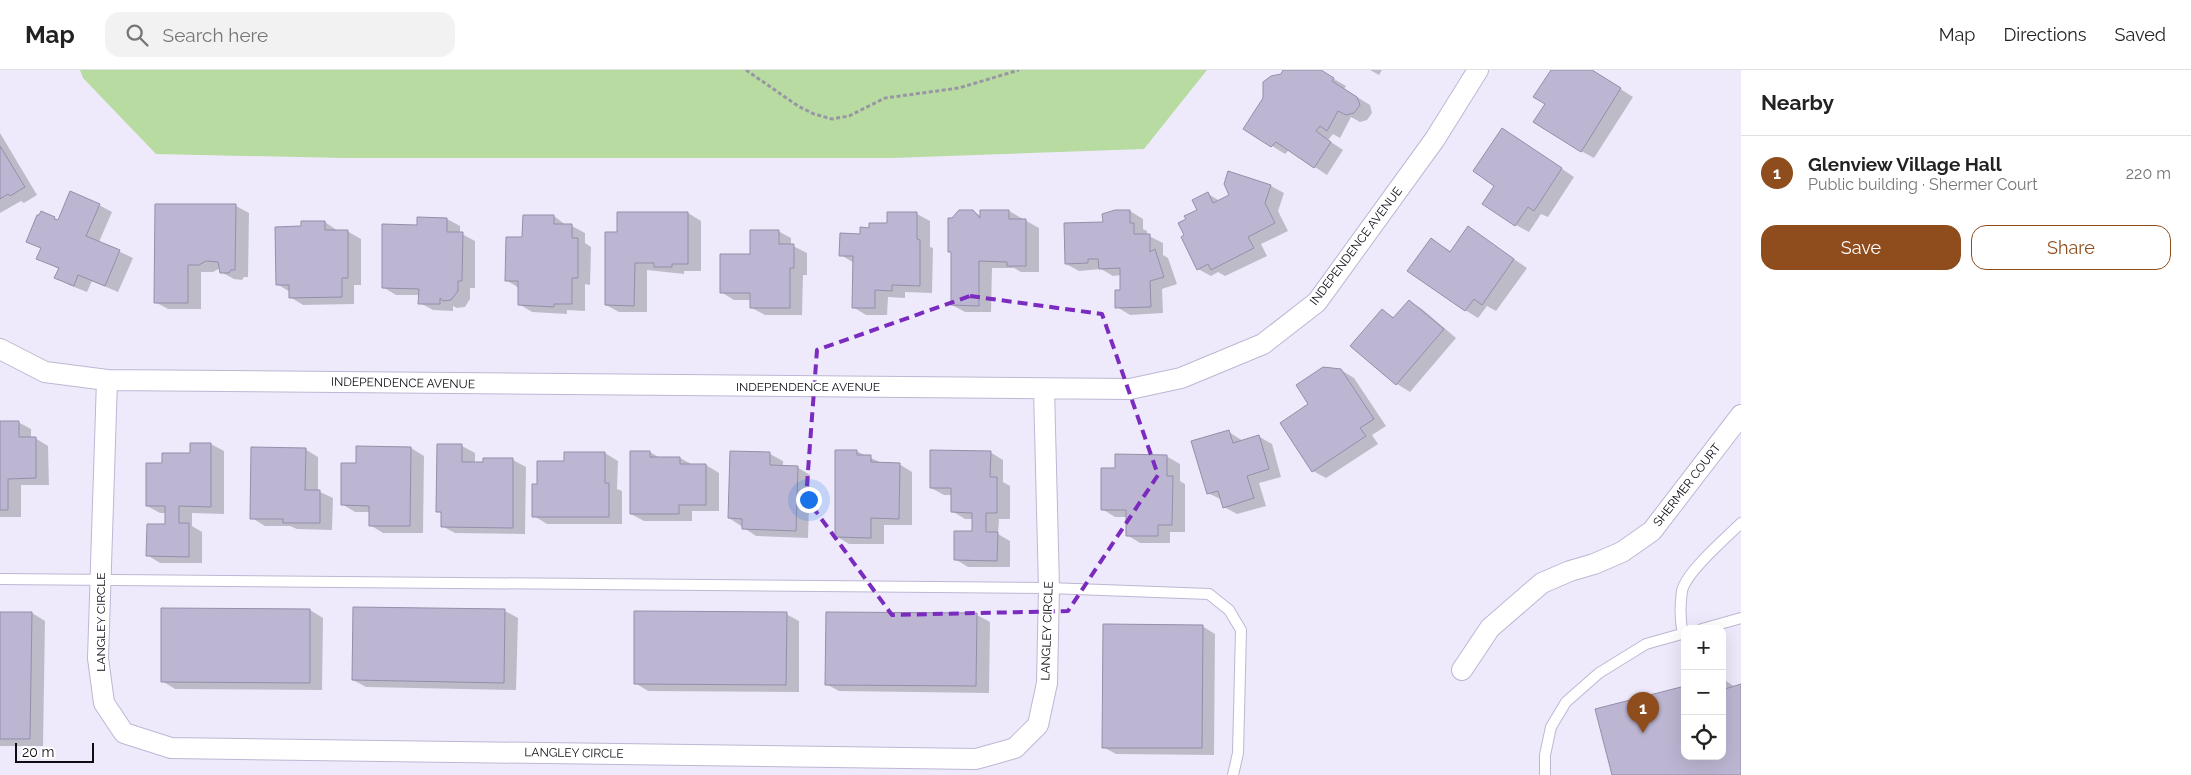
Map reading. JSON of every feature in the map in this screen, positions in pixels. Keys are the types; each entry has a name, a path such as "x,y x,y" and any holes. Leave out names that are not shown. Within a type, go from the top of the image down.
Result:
{"street":[{"name":"INDEPENDENCE AVENUE","path":"0,349 44,372 106,380 1130,389 1181,378 1263,344 1317,302 1435,139 1478,70"},
{"name":"LANGLEY CIRCLE","path":"106,380 98,658 104,703 124,734 171,748 976,759 1015,748 1038,725 1046,683 1049,588 1044,389"},
{"name":"SHERMER COURT","path":"1462,670 1490,628 1542,583 1622,552 1652,531 1741,415"}],"lane":[{"path":"1681,625 1683,590 1692,573 1741,523"},
{"path":"0,580 1049,588 1210,594 1230,610 1241,630 1238,753 1233,775"},
{"path":"1716,625 1741,618"},
{"path":"1545,775 1544,756 1551,727 1566,702 1599,673 1646,644 1681,635"}],"path":[{"path":"746,70 798,106 814,114 832,119 850,116 885,98 959,88 1019,70"}],"highlighted area":[{"path":"970,296 1102,314 1158,475 1068,611 892,615 806,498 817,350"}],"green space":[{"path":"80,70 1207,70 1144,149 892,158 344,158 156,154 83,78"}],"building":[{"path":"1283,70 1321,70 1334,78 1332,81 1357,97 1360,105 1354,113 1346,115 1338,111 1327,131 1320,126 1316,131 1331,142 1314,168 1276,142 1271,147 1243,129 1263,98 1263,82 1271,76 1281,74"},
{"path":"1551,70 1592,70 1621,88 1581,152 1533,122 1545,104 1533,97"},
{"path":"1502,128 1562,168 1534,211 1528,207 1515,226 1482,204 1494,186 1473,171"},
{"path":"0,146 25,187 10,196 8,194 0,199"},
{"path":"1228,171 1271,185 1265,203 1275,223 1248,237 1254,248 1211,270 1208,264 1197,270 1181,237 1184,235 1178,223 1186,219 1184,216 1197,210 1192,200 1208,192 1213,203 1229,195 1224,184"},
{"path":"70,191 100,204 86,236 120,250 105,286 78,275 74,286 54,278 59,268 36,259 41,248 26,242 37,215 41,211 58,220"},
{"path":"155,204 236,204 235,270 231,270 229,273 220,273 218,262 206,261 199,265 188,265 188,303 154,303"},
{"path":"959,210 973,210 980,218 980,210 1009,210 1009,219 1026,219 1026,266 1007,266 1007,262 979,261 979,306 951,305 951,252 948,252 948,218 952,218"},
{"path":"1115,210 1130,210 1130,223 1134,223 1134,234 1150,234 1150,252 1155,249 1164,277 1150,281 1151,307 1115,308 1115,290 1120,290 1120,268 1099,269 1098,259 1088,259 1088,263 1065,264 1064,223 1103,222 1102,214"},
{"path":"617,212 688,212 688,264 672,264 672,267 654,267 654,263 635,263 634,306 605,305 605,232 617,232"},
{"path":"887,212 917,212 917,239 920,240 920,286 892,285 892,291 875,290 875,308 852,308 853,256 839,256 840,233 860,234 860,227 869,228 869,223 887,223"},
{"path":"523,215 554,215 554,224 572,224 572,238 578,238 578,278 572,278 572,304 554,304 554,307 518,305 518,281 505,281 506,237 522,237"},
{"path":"417,217 447,218 447,232 463,232 462,281 458,281 458,291 451,300 443,301 440,298 440,304 418,304 419,289 382,288 382,224 417,225"},
{"path":"301,221 325,221 325,230 348,230 348,278 342,278 342,297 289,298 289,285 276,285 275,227 301,226"},
{"path":"1468,226 1514,259 1482,305 1474,299 1465,311 1407,271 1431,238 1450,252"},
{"path":"750,230 779,230 779,244 794,244 794,268 790,268 790,308 750,308 750,293 720,293 720,254 750,254"},
{"path":"1409,300 1444,329 1396,385 1350,346 1382,309 1393,318"},
{"path":"1323,367 1341,369 1374,419 1360,428 1366,436 1312,472 1280,423 1308,404 1296,385"},
{"path":"0,421 19,421 19,437 36,437 36,478 8,479 8,510 0,510"},
{"path":"1229,430 1233,443 1259,435 1269,469 1247,476 1254,498 1223,508 1218,491 1207,494 1191,441"},
{"path":"190,443 211,443 211,507 179,506 179,523 189,523 189,557 146,556 147,524 165,524 165,506 146,506 146,463 162,463 162,453 190,453"},
{"path":"437,444 462,444 462,462 483,462 483,458 513,458 513,528 441,527 441,512 436,512"},
{"path":"356,446 411,447 410,526 369,526 369,506 341,505 341,463 356,463"},
{"path":"251,447 306,448 305,490 320,490 320,523 283,523 283,519 250,519"},
{"path":"835,450 857,450 857,455 871,455 871,462 900,463 899,519 871,518 871,538 835,537"},
{"path":"930,450 991,451 990,477 997,477 997,513 986,513 986,532 998,532 997,561 954,560 954,531 972,531 972,513 951,512 951,488 930,488"},
{"path":"630,451 650,451 650,457 680,457 680,464 706,464 706,505 679,505 679,514 630,514"},
{"path":"730,451 770,452 770,465 798,466 796,531 742,529 742,519 728,518"},
{"path":"564,452 605,452 605,483 609,483 609,517 532,517 532,484 537,484 537,461 564,461"},
{"path":"1115,454 1167,455 1167,476 1173,476 1172,525 1158,525 1158,536 1126,536 1126,510 1101,510 1101,468 1115,468"},
{"path":"353,607 505,609 504,683 352,680"},
{"path":"161,608 310,609 310,683 161,682"},
{"path":"634,611 787,612 786,685 634,684"},
{"path":"0,612 32,612 30,739 0,739"},
{"path":"826,612 977,613 976,686 825,685"},
{"path":"1103,624 1203,625 1202,748 1102,748"},
{"path":"1741,684 1741,775 1612,775 1595,709 1681,687 1681,760 1726,760 1726,689"}],"place":[{"name":"Glenview Village Hall","path":"1643,733"}]}
